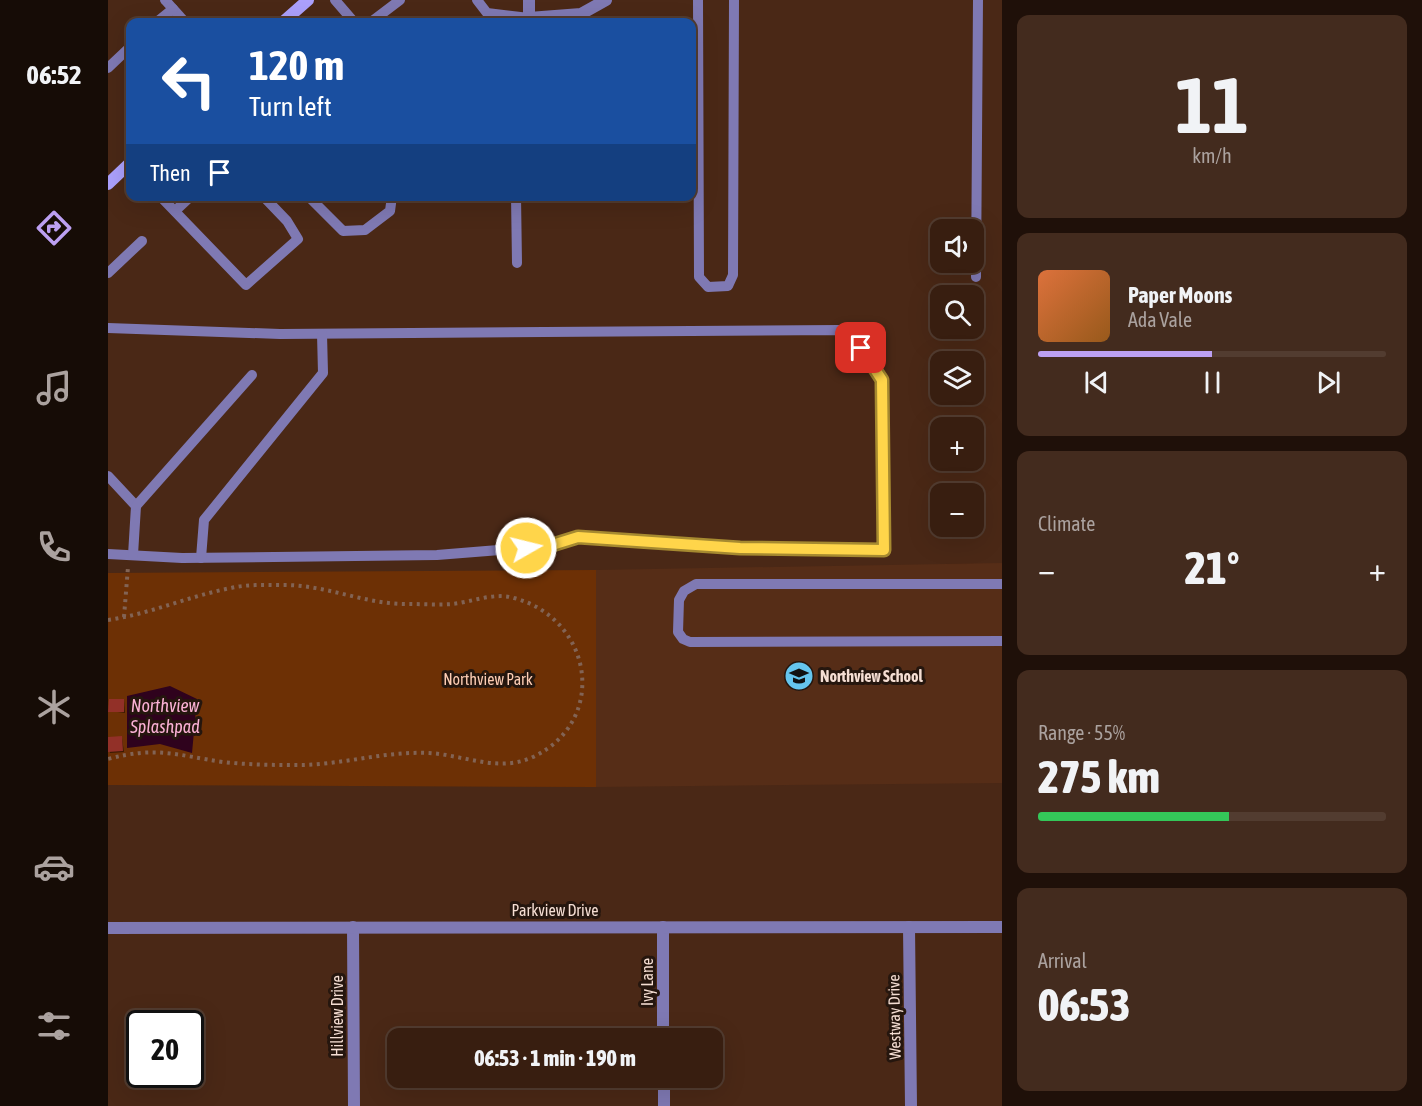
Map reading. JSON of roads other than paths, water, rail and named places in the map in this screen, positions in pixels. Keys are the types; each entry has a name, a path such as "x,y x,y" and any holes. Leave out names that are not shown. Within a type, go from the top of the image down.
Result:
{"main road":[{"path":"288,18 308,0"},
{"path":"108,184 126,168"}],"street":[{"path":"528,18 529,0"},
{"path":"546,18 581,14 606,0"},
{"name":"Hillview Drive","path":"353,927 354,1106"},
{"name":"Ivy Lane","path":"663,927 663,1028"},
{"name":"Westway Drive","path":"909,927 911,1106"},
{"name":"Parkview Drive","path":"108,928 1002,927"},
{"path":"664,1088 664,1106"}],"lane":[{"path":"335,0 351,18"},
{"path":"375,18 399,0"},
{"path":"477,0 487,13 516,18"},
{"path":"698,0 699,277 708,287 728,286 733,275 734,0"},
{"path":"976,277 978,0"},
{"path":"160,18 169,4 181,18"},
{"path":"108,68 126,51"},
{"path":"165,201 246,285 298,239 287,221 268,201"},
{"path":"175,211 186,201"},
{"path":"313,201 343,231 365,230 390,210 391,201"},
{"path":"516,201 517,263"},
{"path":"108,273 142,241"},
{"path":"108,328 322,334 840,330 861,348 882,380 884,550 740,548 578,537 549,546 437,555 201,558 108,554"},
{"path":"201,558 204,520 323,373 322,334"},
{"path":"131,555 136,506 252,375"},
{"path":"108,476 136,506"},
{"path":"1002,584 696,584 684,591 679,600 678,632 682,639 690,642 1002,641"}],"water":[{"name":"Northview Splashpad","path":"170,686 197,699 192,753 160,744 127,748 127,696"}],"place":[{"name":"Northview School","path":"799,676"}],"park label":[{"name":"Northview Park","path":"488,679"}]}
